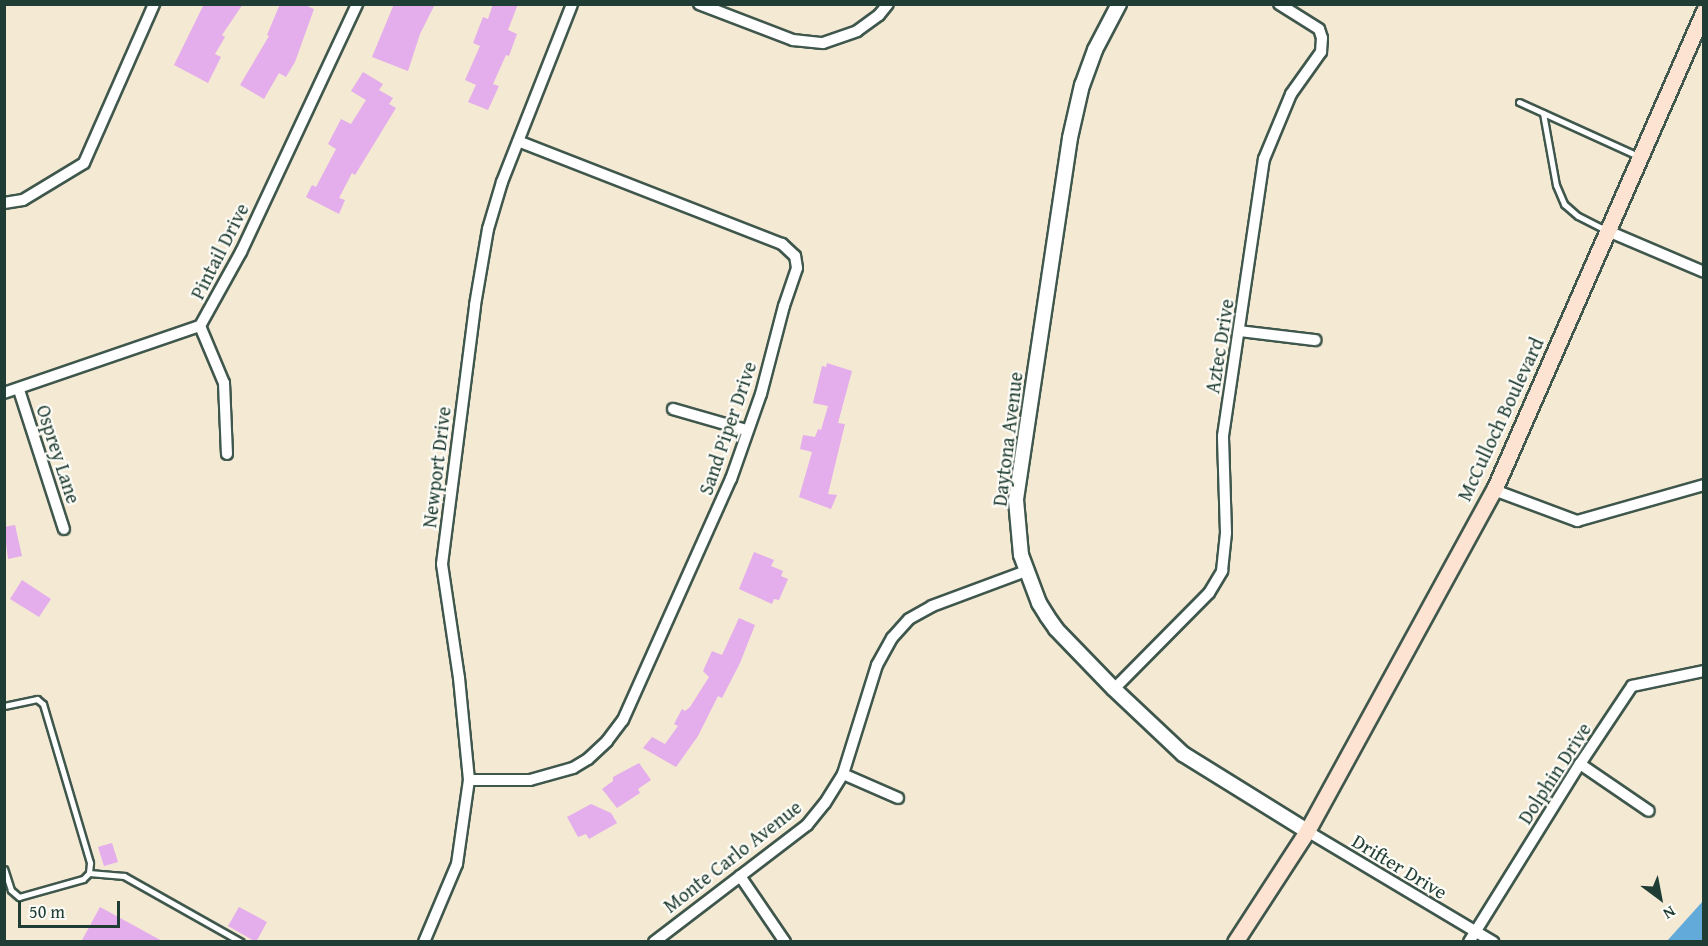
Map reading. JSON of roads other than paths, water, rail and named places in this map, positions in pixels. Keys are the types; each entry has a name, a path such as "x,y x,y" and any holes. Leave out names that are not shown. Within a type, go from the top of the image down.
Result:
{"main road":[{"name":"McCulloch Boulevard","path":"1235,942 1307,831 1494,490 1704,11"}],"street":[{"path":"4,203 23,200 84,163 154,4"},
{"name":"Pintail Drive","path":"4,393 19,390 200,326 241,252 357,4"},
{"name":"Newport Drive","path":"424,942 457,864 469,780 460,688 442,564 475,305 486,240 502,182 572,4"},
{"path":"699,4 793,40 823,43 857,32 879,15 888,4"},
{"name":"Daytona Avenue","path":"1119,4 1095,50 1082,85 1070,138 1016,500 1018,534 1026,571 1039,603 1056,629 1114,689 1183,754 1307,831"},
{"name":"Aztec Drive","path":"1114,689 1209,593 1222,571 1226,533 1223,436 1264,159 1291,94 1321,52 1322,38 1318,29 1279,4"},
{"name":"Sand Piper Drive","path":"469,780 530,780 554,775 588,759 607,741 623,720 731,479 746,430 761,394 784,306 797,268 795,256 782,244 518,141"},
{"path":"1608,231 1704,272"},
{"path":"200,326 224,383 227,454"},
{"path":"1239,331 1314,340"},
{"name":"Osprey Lane","path":"19,390 64,530"},
{"path":"673,410 746,430"},
{"path":"1494,490 1576,520 1704,485"},
{"name":"Monte Carlo Avenue","path":"654,942 807,825 843,774 877,665 892,638 909,619 932,606 1026,571"},
{"name":"Dolphin Drive","path":"1472,937 1580,764 1632,687 1704,671"},
{"path":"1580,764 1649,811"},
{"path":"843,774 898,798"},
{"name":"Drifter Drive","path":"1307,831 1472,937 1494,942"},
{"path":"741,876 785,942"}],"lane":[{"path":"1520,102 1640,157"},
{"path":"1543,113 1556,185 1564,204 1578,216 1608,231"},
{"path":"4,706 37,699 43,704 90,863 88,873 83,879 19,897 10,890 4,869"},
{"path":"88,873 124,876 241,942"}],"water":[{"path":"1703,901 1703,941 1667,941"}]}
